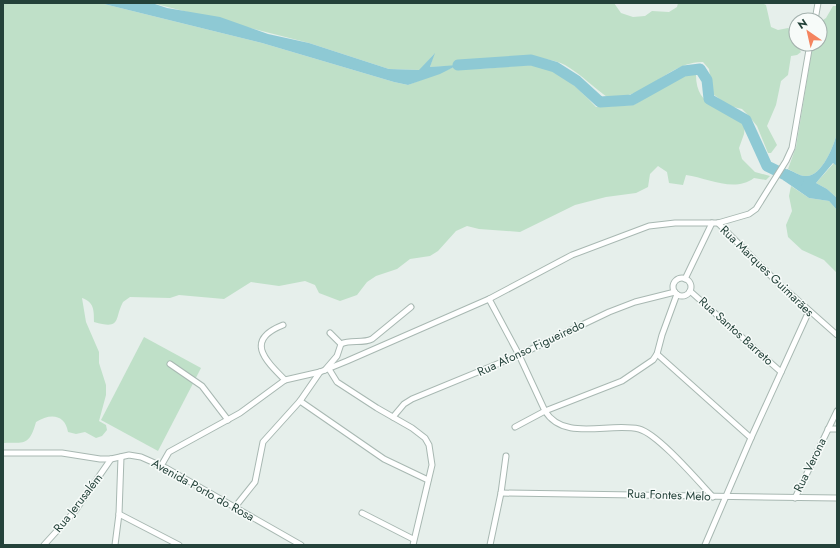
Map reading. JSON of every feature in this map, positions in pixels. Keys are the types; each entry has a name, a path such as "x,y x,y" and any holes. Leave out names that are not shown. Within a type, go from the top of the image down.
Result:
{"street":[{"name":"Rua Marques Guimarães","path":"715,223 749,214 756,209 788,157 808,52"},
{"path":"161,466 169,452 228,420 268,394 285,380 325,371 489,299 572,255 649,226 681,223 715,223 685,279"},
{"name":"Rua Marques Guimarães","path":"715,223 809,311 837,335"},
{"path":"515,427 545,411 622,381 646,365 657,354 676,293 674,288 677,280 685,279 690,283 690,291 685,295 676,293"},
{"name":"Rua Santos Barreto","path":"690,291 781,372"},
{"name":"Rua Afonso Figueiredo","path":"393,417 404,404 412,399 519,355 609,312 635,302 676,293"},
{"path":"489,299 519,355 545,411 554,423 563,427 585,429 623,428 643,431 664,447 713,497"},
{"path":"236,507 255,482 263,442 300,401 337,356 341,344 347,341 367,341 411,307"},
{"path":"705,545 724,497 809,311"},
{"path":"283,325 265,334 261,341 260,347 263,355 285,380"},
{"path":"330,333 341,344"},
{"path":"657,354 751,438"},
{"path":"170,364 202,386 228,420"},
{"path":"325,371 337,382 412,428 425,438 429,445 432,465 413,542 362,513"},
{"path":"300,401 384,459 428,480"},
{"name":"Rua Verona","path":"795,498 837,411"},
{"path":"828,429 837,429"},
{"name":"Avenida Porto do Rosa","path":"3,452 62,453 111,459 129,455 141,457 161,466 236,507 301,545"},
{"path":"490,545 501,492 506,456"},
{"path":"115,545 119,514 121,457"},
{"name":"Rua Jerusalém","path":"44,545 75,511 111,459"},
{"name":"Rua Fontes Melo","path":"501,492 713,497 837,498"},
{"path":"119,514 179,545"}],"green space":[{"path":"3,3 100,3 262,43 408,85 457,66 430,67 434,54 420,70 389,69 309,43 152,3 614,3 621,13 633,17 645,16 652,11 669,12 677,7 678,3 762,3 766,5 771,27 778,30 788,28 788,52 801,52 797,55 791,56 788,75 781,81 776,105 767,126 777,145 771,153 768,153 757,126 748,115 742,109 729,106 713,94 709,69 703,62 687,64 672,71 639,91 627,96 610,99 571,69 555,61 528,57 512,57 482,60 459,65 465,68 474,69 530,65 547,68 570,82 596,107 634,105 681,75 693,73 696,75 697,86 701,95 706,101 745,125 744,134 739,148 742,159 755,172 770,176 766,180 754,178 738,184 729,184 686,175 683,185 669,183 667,172 658,166 650,174 648,187 636,193 606,197 575,205 520,232 479,229 467,226 456,231 438,251 430,256 410,259 397,269 376,276 367,282 357,295 340,301 319,293 315,285 305,281 279,286 251,282 224,299 179,295 170,298 130,297 123,302 116,321 109,325 94,322 94,314 91,304 82,298 86,322 99,352 99,363 106,385 106,395 99,421 106,425 107,430 102,436 96,438 85,432 76,434 68,432 64,422 51,416 36,422 31,436 25,442 3,443"},
{"path":"833,6 837,6 837,133 830,153 821,167 811,175 803,176 788,169 796,147 812,52 828,52 828,15"},
{"path":"834,163 837,166 837,198 827,189 816,183"},
{"path":"791,186 809,198 829,201 837,210 837,273 824,260 802,250 788,237 786,225 792,211 789,196"},
{"path":"144,337 201,368 158,451 101,420"}],"water":[{"path":"100,3 152,3 167,8 220,17 268,34 309,43 389,69 419,70 435,53 430,67 458,65 440,74 408,85 262,43"},
{"path":"837,133 837,166 833,163 816,183 827,189 837,198 837,210 829,201 809,198 783,180 787,169 803,176 811,175 816,172 830,153"}],"waterway":[{"path":"458,65 531,60 555,67 577,81 600,102 632,100 684,71 700,69 707,80 709,99 746,120 767,166 798,181"}]}
